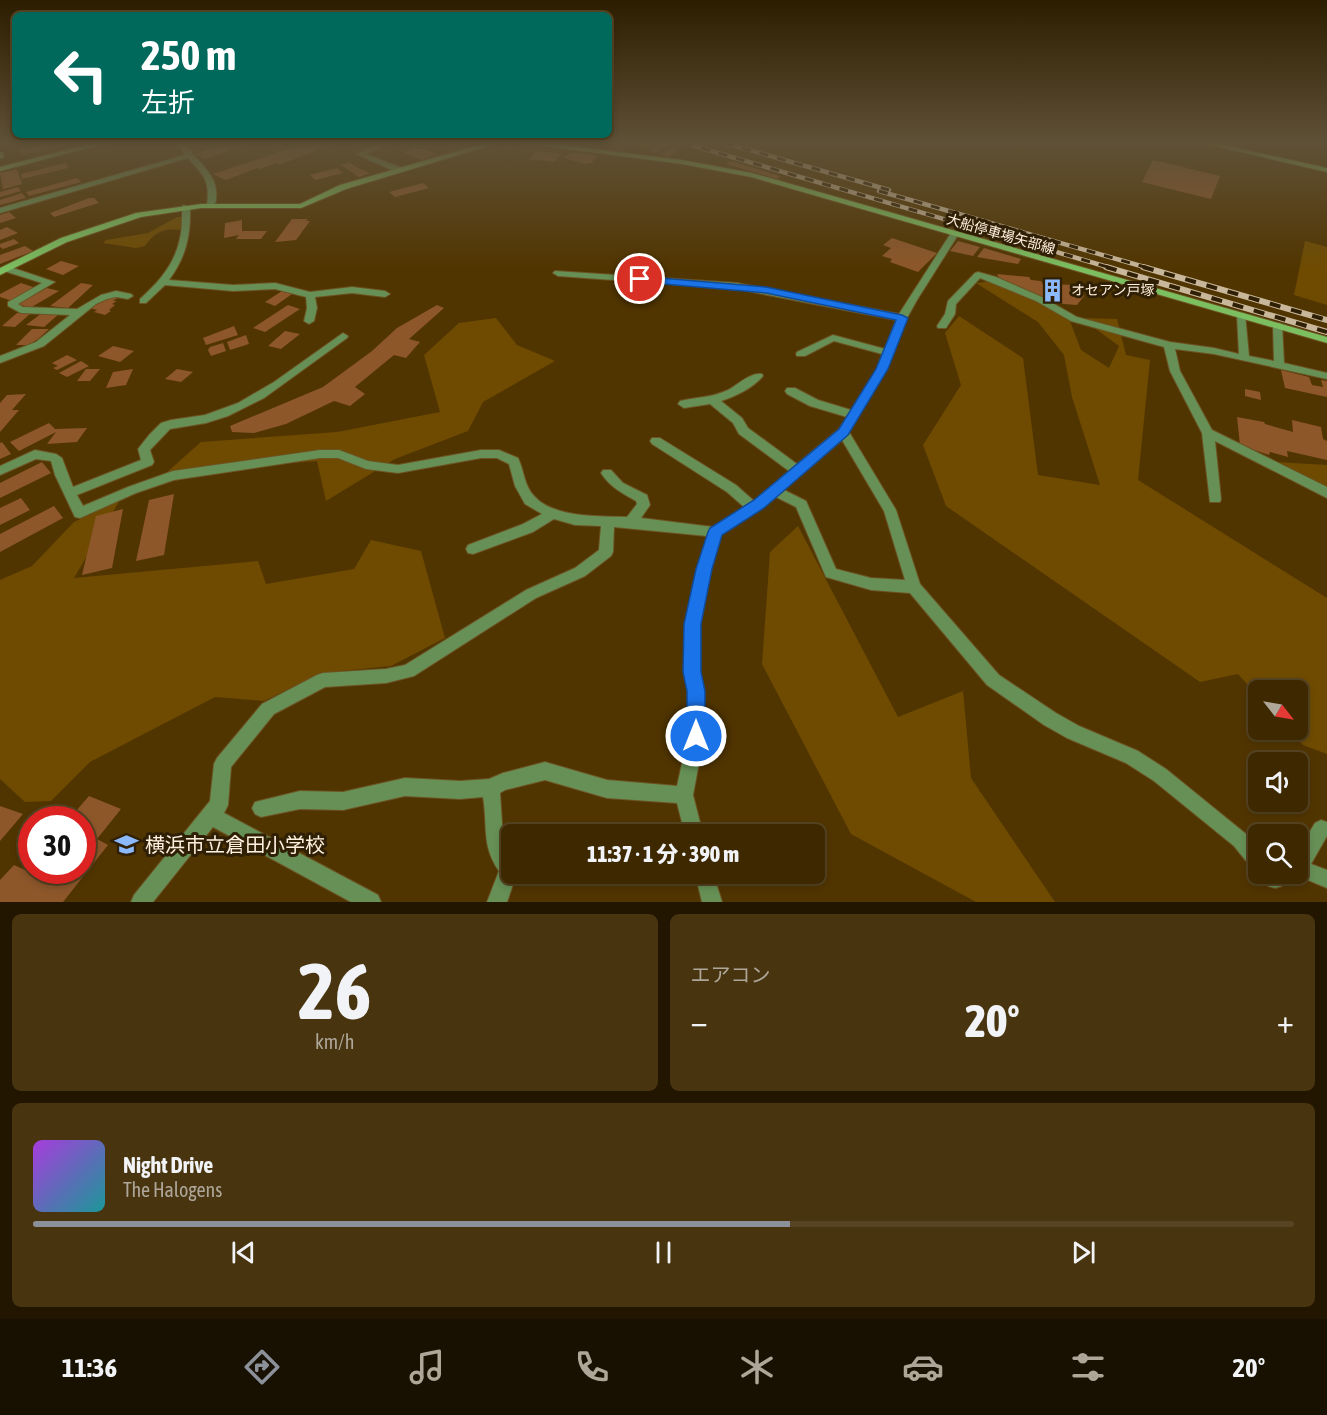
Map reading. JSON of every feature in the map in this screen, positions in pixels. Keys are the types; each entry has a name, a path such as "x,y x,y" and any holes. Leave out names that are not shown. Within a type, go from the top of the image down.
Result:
{"main road":[{"path":"4,271 89,230 139,215 186,207 301,206 331,191 350,185"},
{"name":"大船停車場矢部線","path":"781,185 1327,340"}],"street":[{"path":"0,211 89,185"},
{"path":"211,206 213,185"},
{"path":"143,301 164,282 186,242 188,230 186,207"},
{"path":"0,471 35,454 46,454 56,458 61,475 80,513 162,479 202,470 286,461 320,454 339,454 366,465 398,469 481,454 499,454 514,461 521,486 530,501 552,514 575,520 608,520 715,532 776,491 843,432 882,369 902,318 954,235"},
{"path":"4,271 50,282 11,304 21,310 78,312"},
{"path":"558,273 737,286 902,318"},
{"path":"942,326 950,314 951,303 978,275 1039,299 1074,319 1169,345 1214,351 1327,376"},
{"path":"164,282 232,288 276,286 310,294 352,290 385,294"},
{"path":"0,360 40,344 78,312 101,299 118,292 128,296"},
{"path":"309,321 312,308 310,294"},
{"path":"1242,316 1244,358"},
{"path":"1278,326 1279,366"},
{"path":"70,493 148,462 144,449 160,428 169,423 206,419 243,407 343,336"},
{"path":"801,354 833,338 889,353"},
{"path":"1169,345 1174,371 1208,433 1215,499"},
{"path":"684,404 714,401 744,387 758,376"},
{"path":"791,391 814,403 854,415"},
{"path":"714,401 738,421 743,431 798,471"},
{"path":"843,432 890,510 915,588 993,680 1058,724 1132,758 1160,775 1248,849"},
{"path":"1208,433 1327,493"},
{"path":"656,441 674,455 740,493 753,508"},
{"path":"607,473 619,486 642,498 644,505 630,522"},
{"path":"776,491 801,504 831,573 871,584 915,588"},
{"path":"473,549 528,528 552,514"},
{"path":"141,902 219,805 223,764 268,709 323,680 386,676 408,671 531,594 580,572 594,562 606,552 608,520"},
{"path":"691,824 684,795 696,736 696,691 692,672 693,624 704,569 715,532"},
{"path":"261,808 300,800 343,801 405,787 460,790 490,788 503,782 545,771 607,789 684,795"},
{"path":"490,788 494,802 493,842 499,856 509,869 496,902"},
{"path":"210,816 371,902"},
{"path":"1321,829 1298,868 1327,879"},
{"path":"1240,840 1248,844"},
{"path":"707,884 712,902"}],"shaded area":[{"path":"181,217 182,227 179,230 159,232 145,246 136,248 103,243 106,240 148,233"},
{"path":"1305,241 1327,247 1327,305 1294,295"},
{"path":"994,281 1039,302 1070,321 1081,350 1109,368 1119,346 1081,318 1117,319 1126,355 1150,360 1138,480 1327,598 1327,754 1303,745 1299,740 1308,740 1308,680 1248,680 1248,685 1238,674 1200,682 946,506 923,445 961,385 945,333 959,316 1023,358 1038,475 1100,485 1072,397 1064,355 1038,322 976,283"},
{"path":"496,318 517,345 555,361 483,402 468,431 395,459 326,501 317,461 166,473 201,442 337,432 440,412 424,355 459,323"},
{"path":"1275,462 1327,465 1327,489"},
{"path":"120,500 74,578 258,561 266,584 354,569 371,540 421,551 445,638 391,666 321,673 264,701 215,697 90,762 51,801 25,802 0,779 0,580 32,566 74,522"},
{"path":"798,526 898,717 963,691 971,778 1055,902 976,902 851,834 762,664 770,552"}],"building":[{"path":"2,185 18,185 3,189"},
{"path":"51,185 70,185 29,196 26,192"},
{"path":"415,185 426,185 429,188 395,197 389,192"},
{"path":"1155,185 1216,185 1211,199"},
{"path":"18,187 21,191 0,197 0,192"},
{"path":"22,193 26,198 0,205 0,200"},
{"path":"94,198 99,203 54,217 50,213"},
{"path":"9,212 16,218 0,223 0,215"},
{"path":"292,219 310,221 296,240 275,242"},
{"path":"242,220 242,231 267,231 261,239 236,239 239,235 224,238 225,223"},
{"path":"7,227 18,233 0,240 0,230"},
{"path":"892,238 937,253 918,272 890,262 892,259 882,256 891,248 883,245"},
{"path":"14,239 19,243 3,249 0,247 0,244"},
{"path":"958,241 980,247 973,256 950,251"},
{"path":"25,246 33,251 0,264 0,255"},
{"path":"984,248 1021,259 1018,264 977,257"},
{"path":"61,261 79,266 63,275 46,269"},
{"name":"オセアン戸塚","path":"997,274 1029,277 1043,284 1076,285 1084,296 1077,305 1051,303 1001,281"},
{"path":"21,283 36,288 12,301 0,297 0,294"},
{"path":"81,283 93,285 68,308 50,306"},
{"path":"47,288 59,291 30,308 18,304"},
{"path":"282,291 292,294 275,306 265,302"},
{"path":"111,295 119,297 113,301 117,301 112,304 115,305 109,310 111,311 105,315 94,312 97,310 90,308"},
{"path":"288,305 300,309 265,332 253,328"},
{"path":"437,305 444,308 409,339 420,342 406,358 394,355 355,387 365,394 350,406 334,401 286,424 254,433 232,432 230,426 323,387 372,351 397,328"},
{"path":"17,313 30,314 15,327 2,326"},
{"path":"42,313 59,314 44,327 26,325"},
{"path":"234,326 238,335 206,345 203,338"},
{"path":"32,329 49,329 28,345 16,345"},
{"path":"285,331 300,334 281,349 268,346"},
{"path":"246,335 249,344 230,350 227,342"},
{"path":"223,343 226,351 211,356 208,350 210,347"},
{"path":"113,346 134,351 120,362 98,356"},
{"path":"67,355 77,360 57,370 53,368 58,366 52,363"},
{"path":"81,361 89,366 67,377 59,373"},
{"path":"86,369 100,369 90,381 77,381"},
{"path":"133,369 126,385 106,388 113,372"},
{"path":"177,369 193,372 181,382 165,379"},
{"path":"1281,370 1309,377 1312,385 1323,387 1321,380 1327,381 1327,397 1285,388"},
{"path":"1245,389 1260,392 1261,400 1245,396"},
{"path":"26,394 12,410 19,410 0,432 0,403 7,395"},
{"path":"1237,417 1264,422 1293,432 1292,420 1321,427 1323,439 1327,441 1327,460 1287,451 1288,457 1270,452 1269,455 1240,445"},
{"path":"49,423 55,429 87,428 77,442 47,444 56,432 19,451 10,442"},
{"path":"2,442 11,454 0,459 0,443"},
{"path":"42,462 51,473 0,498 0,483"},
{"path":"174,494 164,555 136,561 149,500"},
{"path":"21,498 30,510 0,525 0,508"},
{"path":"54,506 63,518 0,552 0,534"},
{"path":"123,509 112,568 82,575 96,516"},
{"path":"89,796 121,809 97,839 108,845 96,860 96,806 80,806"},
{"path":"0,806 18,812 18,820 0,841"},
{"path":"14,865 18,867 18,884 77,884 63,902 0,902 0,880"}],"railway":[{"path":"828,185 1111,268"},
{"path":"872,185 889,190"},
{"path":"879,191 1148,268"},
{"path":"1106,267 1327,332"},
{"path":"1143,267 1327,320"}],"place":[{"name":"オセアン戸塚","path":"1053,290"},
{"name":"横浜市立倉田小学校","path":"127,844"}],"route":[{"path":"640,279 697,282 766,290 902,318 882,369 843,432 776,491 715,532 704,569 693,624 692,672 696,691 696,736"}]}
